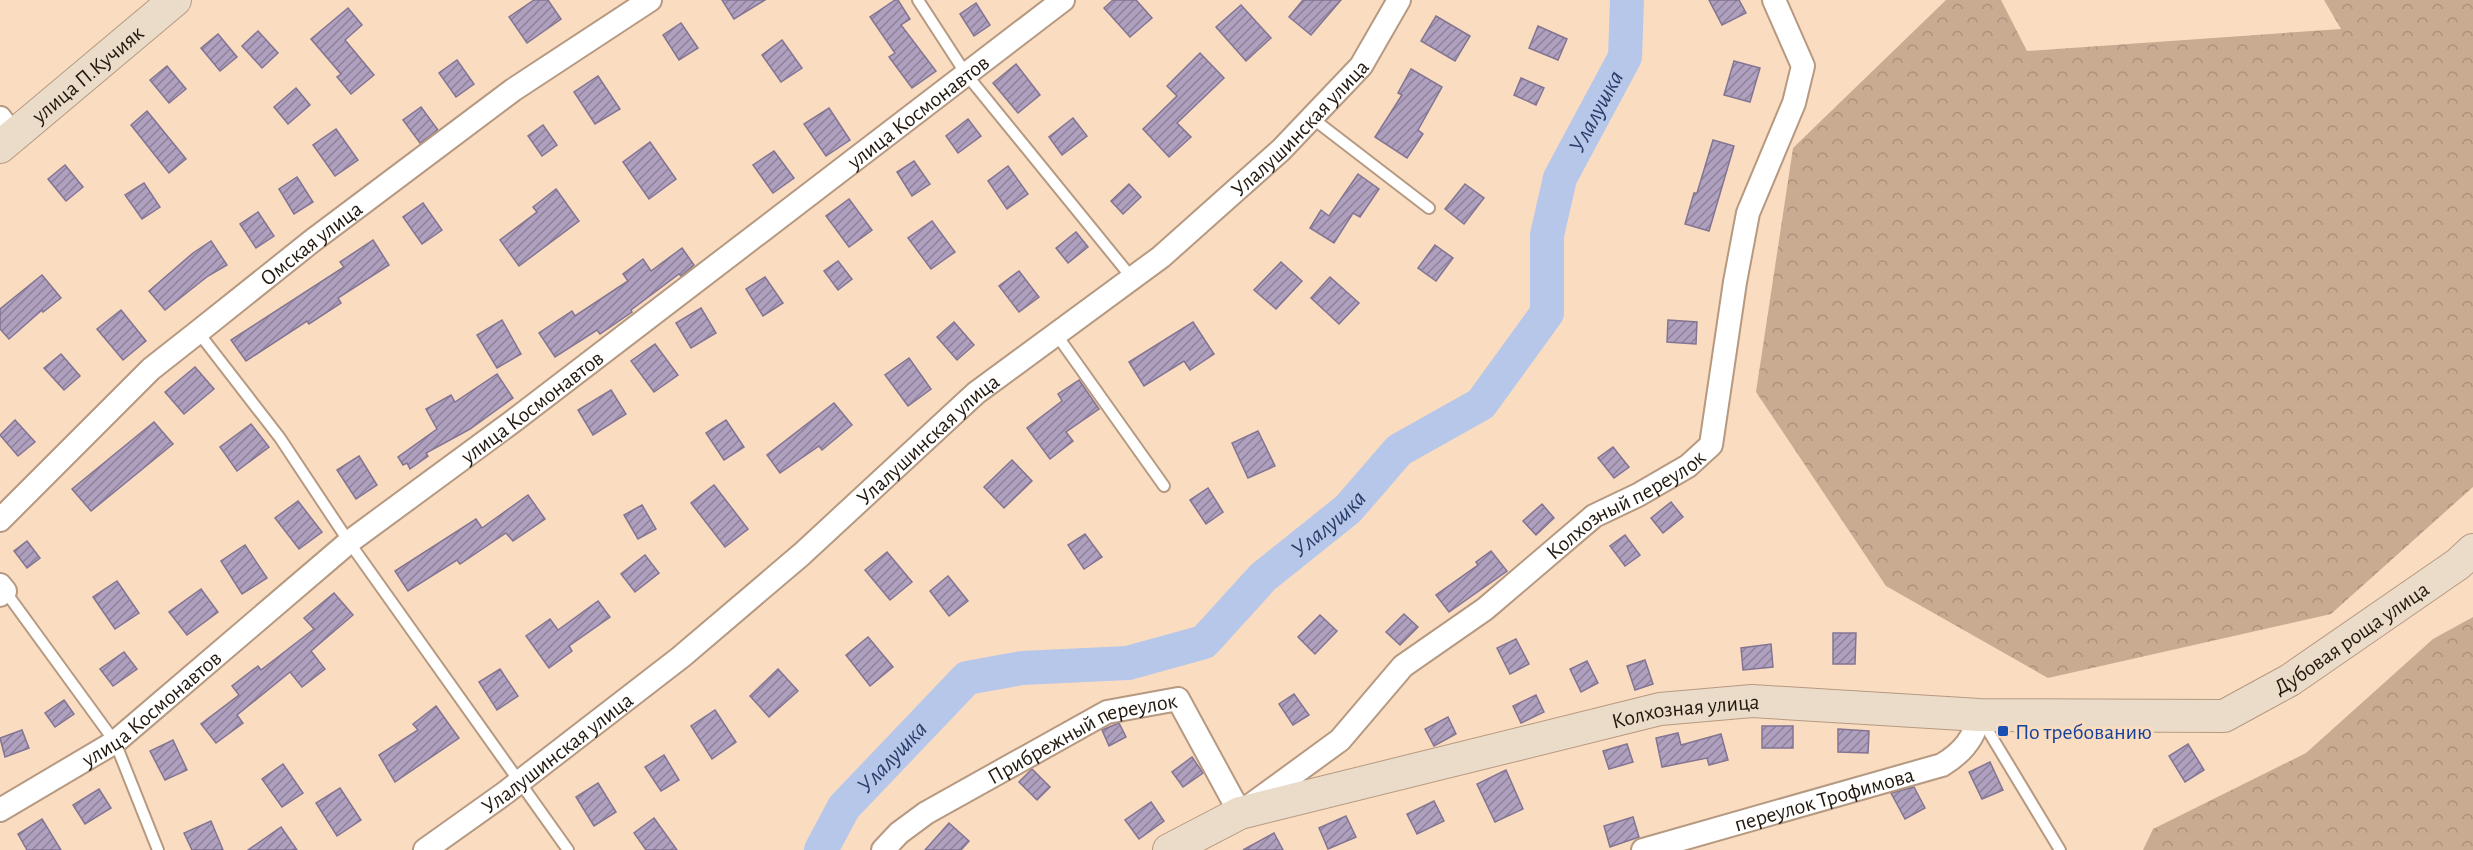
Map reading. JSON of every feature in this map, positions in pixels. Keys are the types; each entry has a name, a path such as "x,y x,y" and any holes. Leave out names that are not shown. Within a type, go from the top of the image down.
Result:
{"street":[{"name":"улица П.Кучияк","path":"4,133 175,0"},
{"name":"Омская улица","path":"0,520 151,369 312,241 513,90 650,0"},
{"name":"улица Космонавтов","path":"0,810 115,742 349,542 512,422 1063,0"},
{"name":"Улалушинская улица","path":"425,850 521,781 681,657 802,554 976,393 1161,257 1264,165 1361,66 1399,0"},
{"name":"Колхозный переулок","path":"1240,813 1340,740 1403,666 1485,609 1594,516 1638,495 1688,466 1711,445 1735,282 1748,213 1794,103 1803,66 1774,0"},
{"name":"Дубовая роща улица","path":"2224,716 2290,680 2458,564 2473,550"},
{"name":"Прибрежный переулок","path":"883,850 899,833 926,813 1107,712 1178,699 1240,813"},
{"name":"Колхозная улица","path":"1169,850 1240,813 1660,710 1752,702 1978,715 2224,716"},
{"name":"переулок Трофимова","path":"1643,850 1942,765 1957,756 1968,743 1976,729 1978,715"}],"lane":[{"path":"918,0 966,74 1132,278"},
{"path":"1312,118 1429,208"},
{"path":"198,332 280,438 424,650 521,781 568,850"},
{"path":"1056,334 1164,486"},
{"path":"2,590 115,742 158,850"},
{"path":"1978,715 2060,850"}],"green space":[{"path":"1946,0 2001,0 2027,51 2341,29 2324,0 2473,0 2473,487 2331,614 2048,678 1886,586 1756,392 1793,148"},
{"path":"2473,617 2473,850 2143,850 2153,829 2306,753 2433,639"}],"building":[{"path":"534,0 548,0 561,19 527,43 509,17"},
{"path":"722,0 765,0 734,19"},
{"path":"898,0 910,19 901,25 936,71 912,88 889,57 895,53 870,17"},
{"path":"1113,0 1136,0 1152,18 1130,37 1104,8"},
{"path":"1303,0 1341,0 1311,35 1289,17"},
{"path":"1709,0 1739,0 1746,13 1722,25"},
{"path":"976,3 990,25 974,36 960,14"},
{"path":"1241,5 1271,38 1246,61 1216,27"},
{"path":"348,8 362,25 345,40 374,75 351,94 337,77 341,74 311,39"},
{"path":"1436,16 1470,36 1455,61 1421,41"},
{"path":"681,23 698,48 679,60 663,35"},
{"path":"1538,26 1567,39 1558,60 1529,48"},
{"path":"258,31 278,53 262,68 242,46"},
{"path":"218,34 237,57 220,71 201,48"},
{"path":"782,40 802,68 781,82 762,55"},
{"path":"1200,53 1224,78 1177,123 1191,137 1169,157 1143,129 1177,96 1167,86"},
{"path":"457,60 474,84 456,97 439,73"},
{"path":"1734,61 1760,68 1750,102 1724,95"},
{"path":"1016,64 1040,95 1018,113 993,83"},
{"path":"167,66 186,89 169,103 150,80"},
{"path":"1411,69 1442,87 1418,130 1423,134 1407,158 1375,137 1402,95 1398,93"},
{"path":"598,76 620,109 595,124 574,92"},
{"path":"1521,78 1544,88 1536,105 1514,95"},
{"path":"296,88 310,105 288,124 274,107"},
{"path":"421,107 438,130 420,143 403,120"},
{"path":"829,108 850,140 826,156 804,124"},
{"path":"147,111 186,159 169,173 131,125"},
{"path":"1073,118 1087,136 1062,155 1049,137"},
{"path":"968,119 981,136 958,153 946,136"},
{"path":"543,125 557,145 542,156 528,136"},
{"path":"336,129 358,160 335,176 313,145"},
{"path":"1713,140 1734,146 1709,231 1685,224"},
{"path":"650,142 676,179 649,199 623,162"},
{"path":"774,151 794,178 773,193 753,165"},
{"path":"914,161 930,184 912,196 897,172"},
{"path":"65,165 83,187 66,201 48,179"},
{"path":"1008,166 1028,194 1007,209 988,181"},
{"path":"1358,174 1379,189 1360,217 1353,213 1334,243 1310,228 1321,210 1329,216"},
{"path":"297,177 313,202 294,214 279,189"},
{"path":"144,183 160,207 142,219 125,195"},
{"path":"1129,184 1141,197 1123,214 1111,201"},
{"path":"1465,184 1484,198 1464,224 1445,209"},
{"path":"556,189 579,221 519,266 500,240 537,212 533,207"},
{"path":"849,199 872,230 849,247 826,216"},
{"path":"423,203 442,230 422,244 403,217"},
{"path":"258,212 274,236 256,248 240,224"},
{"path":"932,221 955,252 931,269 908,238"},
{"path":"1076,232 1088,247 1068,263 1056,248"},
{"path":"373,240 389,265 338,298 341,303 309,324 307,321 246,361 231,340 344,267 340,262"},
{"path":"211,241 227,265 208,276 165,310 149,291 193,253"},
{"path":"1435,245 1453,258 1436,281 1418,268"},
{"path":"682,248 694,265 600,334 597,330 555,357 539,333 572,311 575,316 628,281 623,274 643,259 651,271"},
{"path":"838,261 852,279 838,290 824,271"},
{"path":"1281,262 1302,281 1276,309 1254,290"},
{"path":"1019,271 1039,297 1019,312 999,286"},
{"path":"42,275 61,298 43,312 42,310 9,339 0,329 0,309"},
{"path":"765,277 783,303 763,316 746,289"},
{"path":"1330,277 1359,303 1339,324 1311,298"},
{"path":"701,308 716,333 691,348 676,323"},
{"path":"121,310 146,341 123,360 97,329"},
{"path":"502,320 521,354 497,368 477,335"},
{"path":"1668,320 1697,322 1696,344 1667,342"},
{"path":"954,322 974,345 957,360 937,337"},
{"path":"1193,322 1214,354 1190,370 1184,361 1144,386 1129,362"},
{"path":"655,344 678,375 654,392 631,361"},
{"path":"61,354 80,376 64,390 44,368"},
{"path":"909,358 931,389 908,406 885,375"},
{"path":"195,367 214,389 184,414 165,392"},
{"path":"497,374 513,398 470,429 426,453 428,456 410,469 407,463 403,465 398,457 437,429 426,409 451,395 455,402"},
{"path":"1079,380 1099,409 1066,432 1073,441 1050,459 1027,428 1062,401 1058,394"},
{"path":"611,390 626,414 593,435 578,410"},
{"path":"834,403 852,425 822,450 819,446 780,473 767,455"},
{"path":"15,420 35,442 18,456 0,435"},
{"path":"726,420 744,447 724,460 706,433"},
{"path":"154,422 173,444 91,511 72,489"},
{"path":"251,424 269,447 237,471 220,447"},
{"path":"1258,431 1275,466 1248,478 1232,443"},
{"path":"1613,447 1629,467 1614,478 1598,458"},
{"path":"359,456 377,485 356,499 337,470"},
{"path":"1012,460 1032,481 1004,508 984,487"},
{"path":"714,485 748,529 725,547 691,503"},
{"path":"1208,488 1223,512 1206,524 1190,500"},
{"path":"528,495 545,519 513,541 506,533 460,564 457,560 408,591 395,571 476,519 482,528"},
{"path":"298,501 322,532 299,549 275,518"},
{"path":"1671,502 1683,517 1663,533 1651,518"},
{"path":"1542,504 1554,518 1536,535 1523,521"},
{"path":"642,505 656,529 638,539 624,515"},
{"path":"1085,534 1102,557 1084,569 1068,545"},
{"path":"1625,535 1640,555 1625,566 1610,546"},
{"path":"27,541 40,558 27,568 14,551"},
{"path":"245,545 267,578 242,594 221,561"},
{"path":"1491,551 1507,571 1449,612 1436,595 1478,565 1476,562"},
{"path":"887,552 912,582 890,600 865,570"},
{"path":"645,555 659,573 635,592 621,574"},
{"path":"948,576 968,601 949,616 930,591"},
{"path":"117,581 139,613 115,629 93,597"},
{"path":"201,589 218,612 187,635 169,612"},
{"path":"334,593 353,615 311,651 325,669 302,687 290,672 237,715 243,723 216,743 201,724 239,695 232,686 258,666 261,670 314,629 304,618"},
{"path":"598,601 610,617 569,646 572,651 549,668 526,636 550,619 558,630"},
{"path":"1404,614 1418,627 1400,645 1386,632"},
{"path":"1320,615 1337,631 1315,654 1298,637"},
{"path":"1833,633 1856,633 1855,664 1833,664"},
{"path":"868,637 893,667 870,686 846,655"},
{"path":"1516,639 1529,664 1510,674 1497,648"},
{"path":"1771,644 1773,667 1743,670 1741,648"},
{"path":"124,652 137,669 113,686 100,669"},
{"path":"1645,660 1653,684 1635,690 1627,666"},
{"path":"1587,661 1598,683 1581,692 1570,669"},
{"path":"500,669 518,696 497,710 479,682"},
{"path":"778,669 798,691 769,717 750,696"},
{"path":"1294,694 1309,715 1293,725 1279,704"},
{"path":"1536,695 1544,712 1521,723 1513,706"},
{"path":"64,700 74,714 55,727 45,713"},
{"path":"436,706 459,738 395,782 379,755 418,730 413,724"},
{"path":"715,710 736,742 712,759 691,726"},
{"path":"1448,717 1456,734 1434,746 1425,729"},
{"path":"1119,723 1126,737 1109,746 1102,730"},
{"path":"1762,726 1793,726 1793,748 1762,748"},
{"path":"1838,729 1869,731 1868,753 1838,752"},
{"path":"22,730 29,748 5,757 0,738"},
{"path":"1678,733 1681,745 1721,734 1728,760 1709,765 1707,758 1662,767 1656,738"},
{"path":"173,740 187,770 165,780 150,751"},
{"path":"1627,744 1633,762 1609,769 1603,751"},
{"path":"2188,744 2204,770 2185,782 2169,756"},
{"path":"664,755 679,780 661,791 645,767"},
{"path":"1192,757 1203,773 1183,787 1172,772"},
{"path":"1990,762 2003,790 1982,799 1969,772"},
{"path":"283,764 303,793 282,807 262,779"},
{"path":"1032,769 1050,787 1037,800 1019,782"},
{"path":"1506,770 1523,809 1495,822 1477,784"},
{"path":"598,783 616,812 594,826 576,797"},
{"path":"1914,787 1925,808 1905,819 1891,793"},
{"path":"340,788 361,820 337,836 316,803"},
{"path":"99,789 111,808 85,824 73,805"},
{"path":"1434,801 1444,821 1417,834 1407,814"},
{"path":"1151,802 1164,821 1139,839 1125,820"},
{"path":"1346,816 1356,837 1328,849 1319,828"},
{"path":"1633,817 1639,837 1610,847 1604,826"},
{"path":"654,818 677,850 646,850 634,833"},
{"path":"42,819 61,850 27,850 18,834"},
{"path":"211,821 223,850 192,850 184,833"},
{"path":"949,823 969,841 961,850 925,850"},
{"path":"281,827 297,850 248,850"},
{"path":"1274,833 1283,850 1243,850"}],"waterway":[{"name":"Улалушка","path":"821,850 844,807 967,678 1022,668 1128,663 1204,642 1263,577 1348,509 1399,450 1481,404 1547,313 1547,235 1560,178 1625,57 1627,0"}],"place":[{"name":"По требованию","path":"2003,731"}]}
